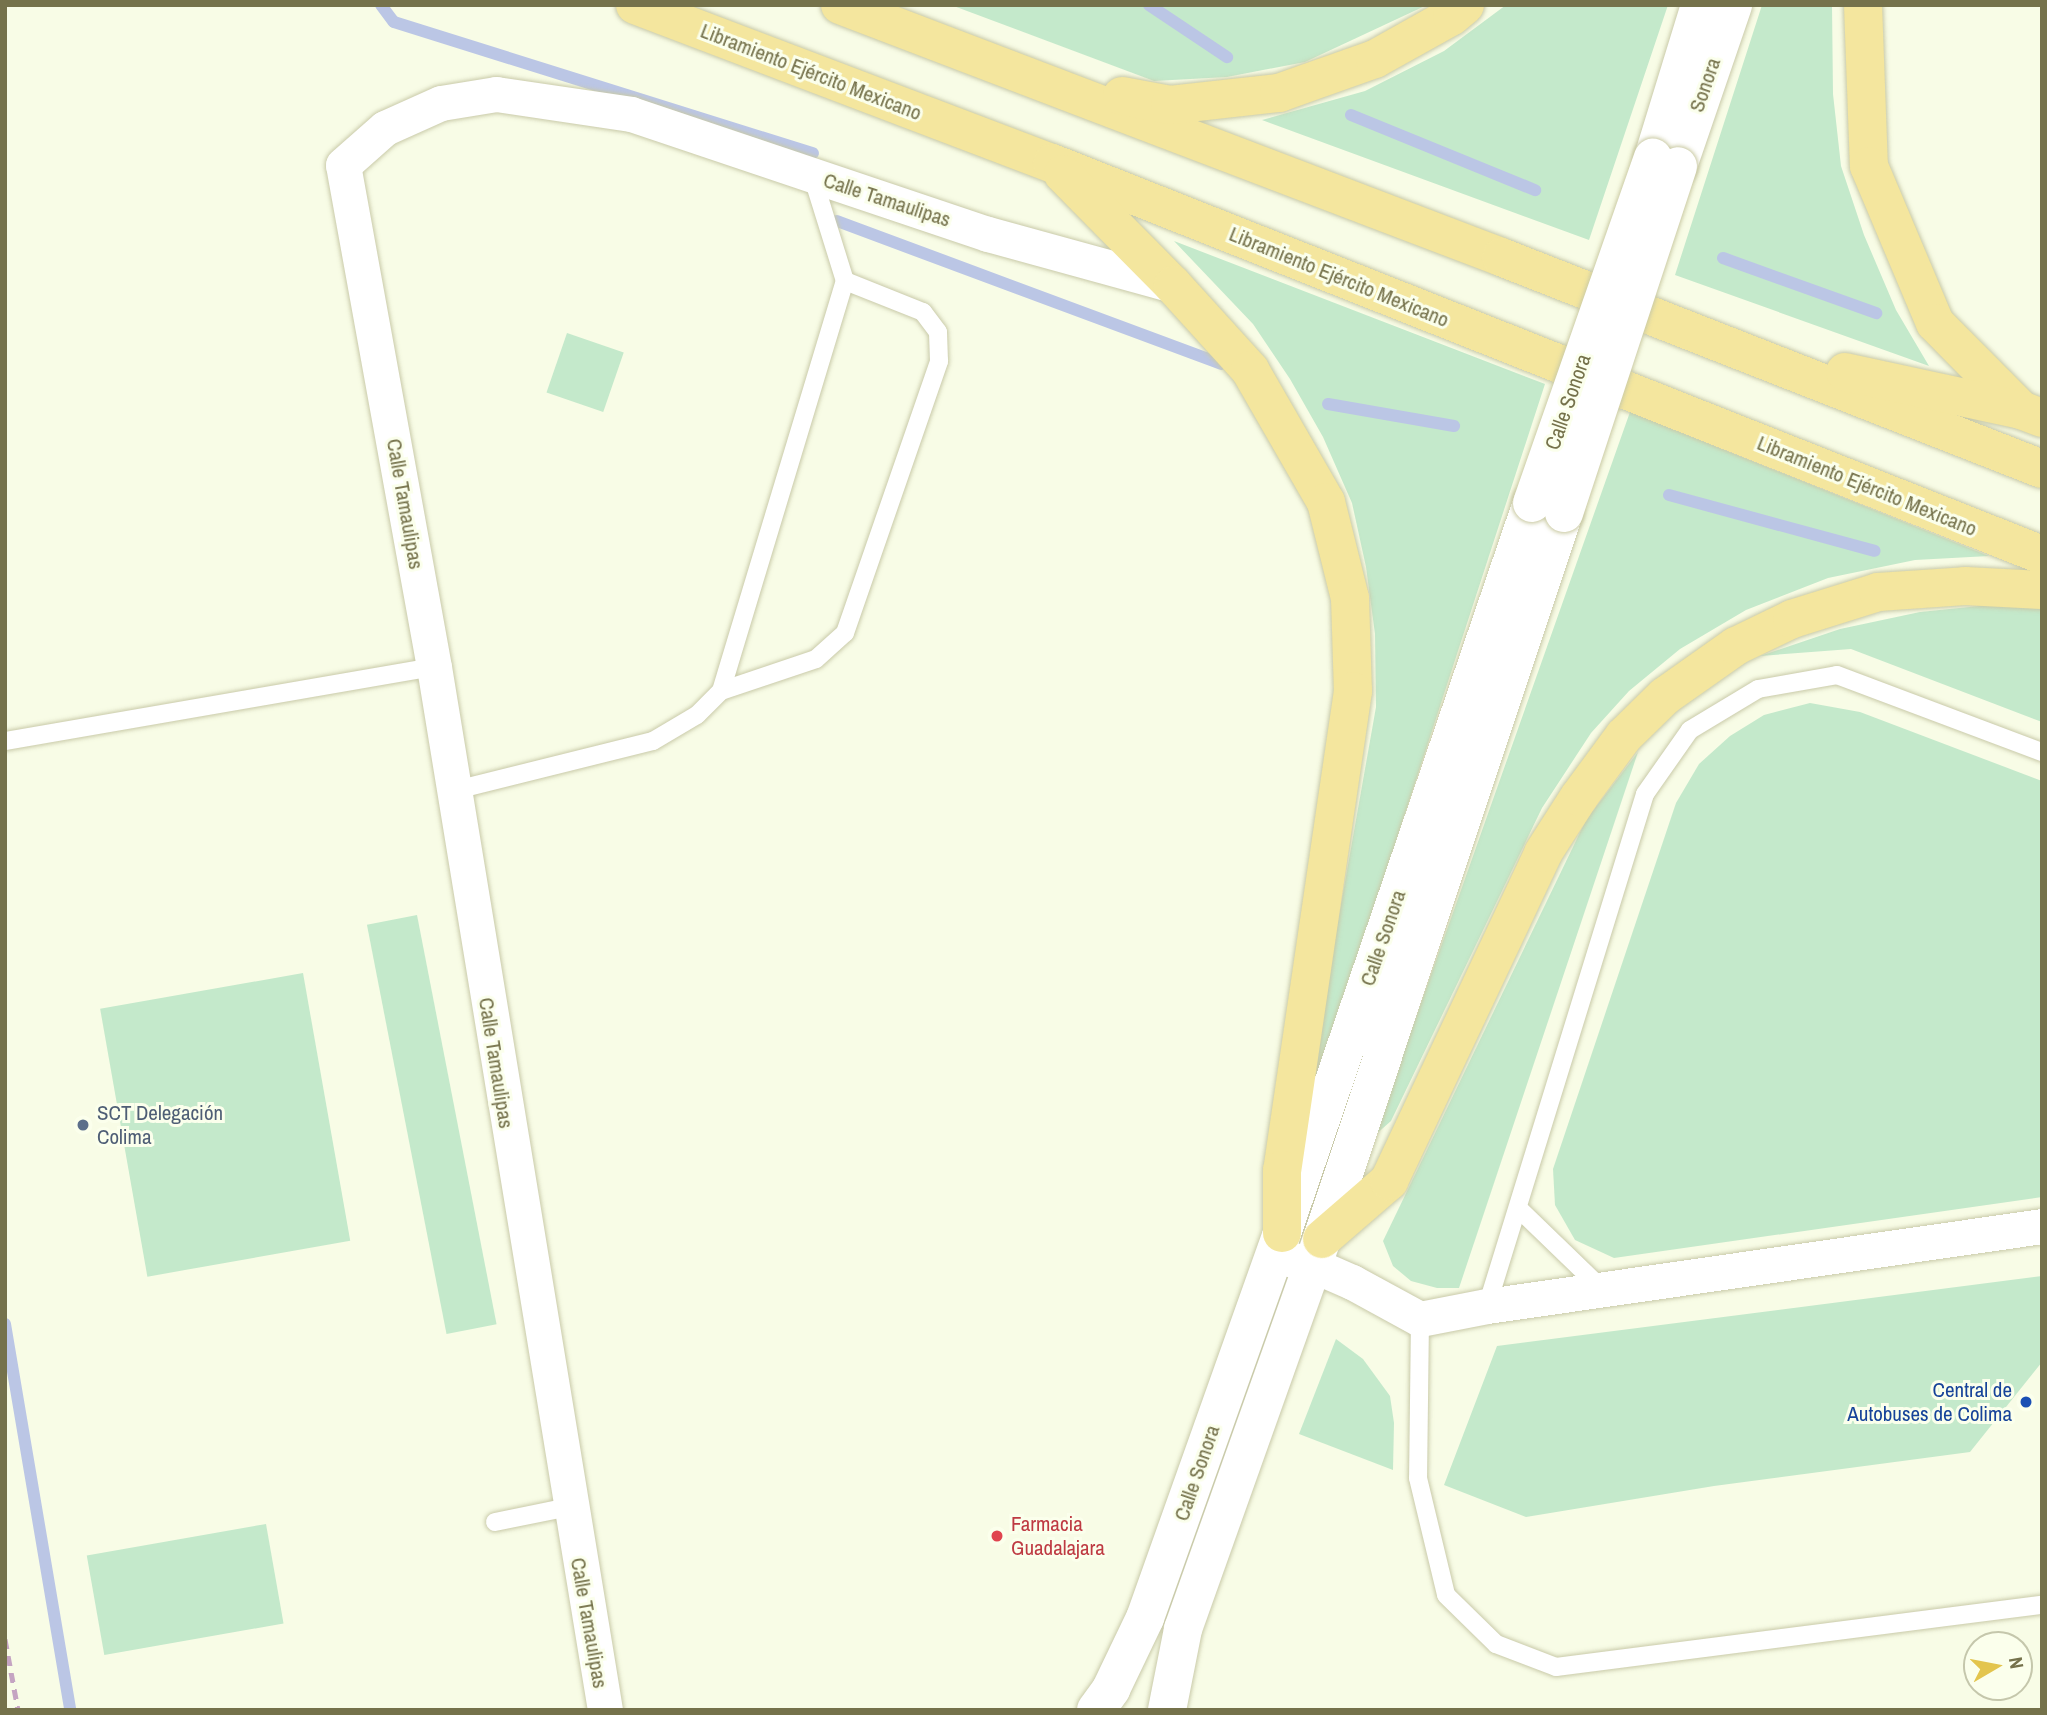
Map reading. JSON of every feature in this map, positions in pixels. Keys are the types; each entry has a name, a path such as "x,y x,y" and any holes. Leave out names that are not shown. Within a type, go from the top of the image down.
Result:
{"highway":[{"name":"Libramiento Ejército Mexicano","path":"635,5 1052,163 2042,555"},
{"path":"840,5 1728,346 2042,470"},
{"path":"1033,81 1170,105 1279,93 1375,59 1452,16 1465,5"},
{"path":"1863,5 1869,166 1935,323 2031,414"},
{"path":"1052,163 1173,285 1250,370 1326,502 1350,598 1353,691 1282,1170 1278,1244"},
{"path":"1728,346 2031,414"},
{"path":"1318,1252 1389,1181 1543,853 1579,797 1624,736 1665,696 1736,646 1792,619 1878,592 1965,586 2042,590"}],"street":[{"name":"Sonora","path":"1665,162 1700,5"},
{"name":"Sonora","path":"1665,162 1732,5"},
{"name":"Calle Tamaulipas","path":"605,1710 569,1507 434,667 343,165 385,128 441,103 496,94 631,114 988,234 1173,285"},
{"name":"Calle Sonora","path":"1096,1710 1111,1689 1145,1618 1278,1244 1548,508 1665,162"},
{"name":"Calle Sonora","path":"1167,1710 1183,1629 1318,1252 1548,508"},
{"path":"1278,1244 1318,1252 1420,1319 1488,1306 2042,1226"}],"lane":[{"path":"721,691 845,281 812,175"},
{"path":"452,791 653,741 697,715 721,691 816,659 845,633 939,361 937,332 923,313 845,281"},
{"path":"5,741 434,667"},
{"path":"1488,1306 1645,794 1690,730 1758,689 1837,675 2042,752"},
{"path":"1518,1208 1603,1290"},
{"path":"1420,1319 1418,1478 1446,1595 1496,1644 1556,1667 2042,1605"},
{"path":"495,1522 569,1507"}],"green space":[{"path":"951,5 1427,5 1305,62 1227,77 1154,81"},
{"path":"1506,5 1668,5 1589,240 1262,120 1365,91 1444,51"},
{"path":"1762,5 1832,5 1833,94 1841,166 1864,235 1896,310 1929,366 1675,275"},
{"path":"1174,241 1545,384 1300,1136 1376,707 1375,634 1366,567 1352,503 1323,437 1290,379 1253,324"},
{"path":"567,333 624,353 603,412 546,393"},
{"path":"1630,412 1989,556 1915,560 1828,578 1746,610 1680,649 1629,691 1591,733 1542,808 1391,1121 1374,1136"},
{"path":"1999,604 2042,609 2042,722 1851,649 1760,656 1840,629 1920,612"},
{"path":"1810,703 1860,712 2042,781 2042,1197 1614,1258 1575,1240 1555,1205 1553,1169 1676,803 1699,764 1730,736 1764,715"},
{"path":"1638,752 1459,1288 1437,1288 1411,1281 1393,1266 1383,1241 1586,820"},
{"path":"417,915 497,1324 447,1334 367,925"},
{"path":"303,973 350,1241 147,1277 100,1009"},
{"path":"2042,1276 2042,1362 1970,1452 1714,1486 1526,1517 1444,1485 1497,1346"},
{"path":"1336,1339 1363,1359 1390,1396 1394,1423 1393,1470 1299,1434"},
{"path":"266,1524 284,1623 104,1655 87,1556"}],"waterway":[{"path":"381,5 394,22 813,153"},
{"path":"1149,5 1227,57"},
{"path":"1351,115 1535,190"},
{"path":"837,221 1221,364"},
{"path":"1723,258 1876,313"},
{"path":"1328,404 1454,426"},
{"path":"1669,495 1875,551"},
{"path":"5,1324 70,1710"}],"railway":[{"path":"5,1639 18,1710"}],"place":[{"name":"SCT Delegación Colima","path":"83,1125"},
{"name":"Central de Autobuses de Colima","path":"2026,1402"},
{"name":"Farmacia Guadalajara","path":"997,1536"}]}
